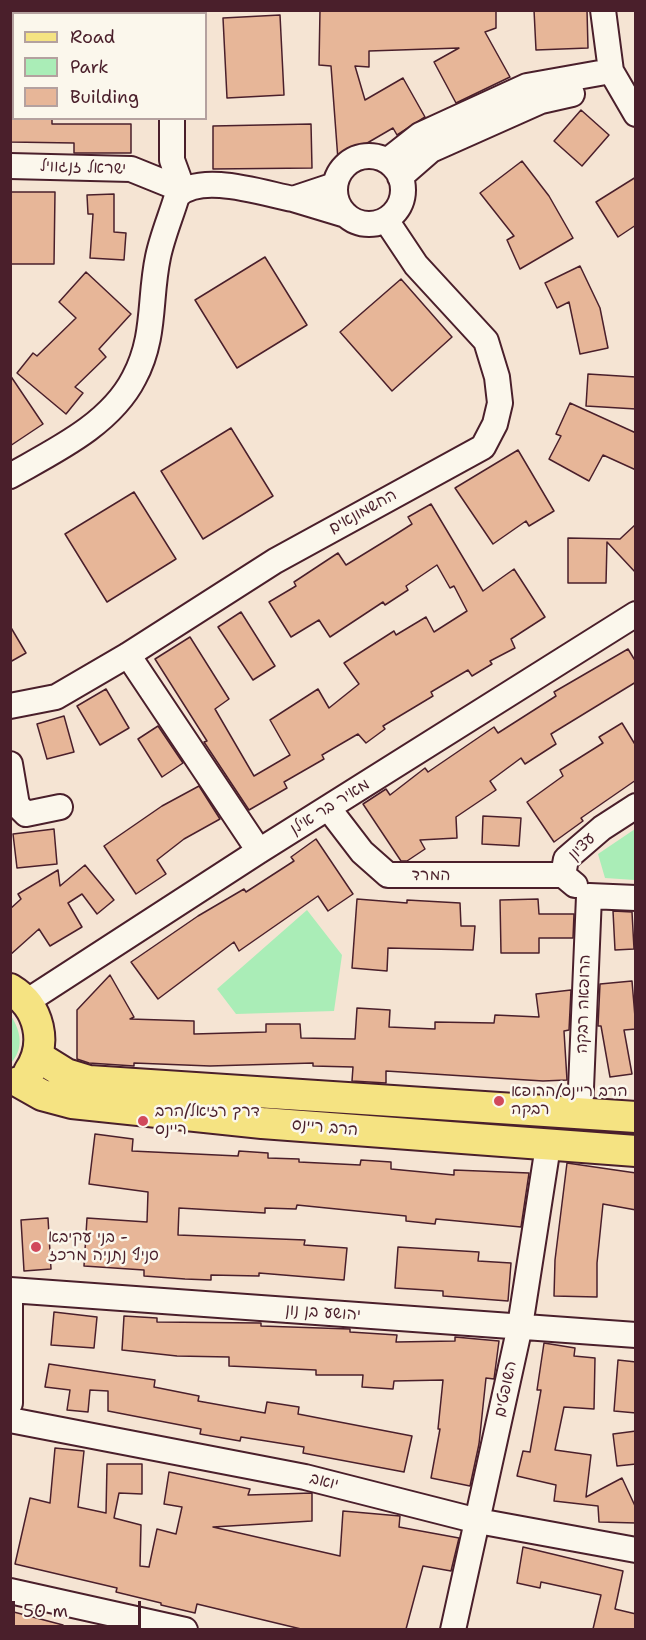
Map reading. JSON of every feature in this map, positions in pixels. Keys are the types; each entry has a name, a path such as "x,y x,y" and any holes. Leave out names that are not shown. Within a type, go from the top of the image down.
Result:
{"main road":[{"path":"15,1085 30,1070 37,1056 40,1036 36,1018 18,996"},
{"name":"הרב ריינס","path":"37,1056 66,1074 88,1080 636,1117"},
{"name":"הרב ריינס","path":"15,1085 72,1103 262,1124 636,1151"}],"street":[{"path":"603,10 615,77 636,114"},
{"path":"394,169 420,135 527,86 615,77"},
{"path":"172,120 172,160 183,190"},
{"path":"10,476 74,439 109,410 134,378 152,327 158,258 177,196 183,190 195,184 211,184 293,199 346,215 365,224 386,220 400,205 403,186 394,169 365,156 354,159 338,174 335,196 346,215"},
{"name":"ישראל זנגוויל","path":"10,166 131,169 183,190"},
{"path":"293,199 335,185"},
{"name":"החשמונאים","path":"10,706 56,697 128,655 275,561 483,447 495,424 500,403 497,376 486,341 416,265 386,220"},
{"name":"מאיר בר אילן","path":"18,996 329,809 636,614"},
{"path":"128,655 258,851"},
{"path":"10,764 17,804 26,814 60,807"},
{"name":"עציון","path":"589,896 563,875 566,859 602,828 636,806"},
{"name":"המרד","path":"329,809 362,852 388,875 563,875"},
{"path":"589,896 636,898"},
{"name":"הרופאה רבקה","path":"580,1112 589,896"},
{"name":"השופטים","path":"453,1629 520,1326 548,1146"},
{"name":"יהושע בן נון","path":"10,1290 636,1335"},
{"path":"10,1304 10,1403"},
{"name":"יואב","path":"10,1420 305,1477 478,1521 636,1550"},
{"path":"10,1591 185,1629"}],"green space":[{"path":"635,829 635,880 605,878 598,854"},
{"path":"307,910 342,955 334,1011 236,1014 217,989"},
{"path":"11,1016 20,1040 18,1052 11,1063"}],"building":[{"path":"320,10 496,10 496,28 485,32 510,77 456,103 434,62 459,48 369,51 369,67 355,66 365,100 403,78 425,117 397,135 393,128 338,160 331,66 319,65"},
{"path":"534,10 587,10 588,48 536,50"},
{"path":"280,15 284,95 227,98 223,18"},
{"path":"581,110 609,135 582,166 554,141"},
{"path":"10,118 12,120 52,120 52,124 131,124 131,153 74,153 74,143 10,142"},
{"path":"311,124 312,168 213,169 213,126"},
{"path":"522,161 549,196 573,238 520,269 507,240 514,236 480,193"},
{"path":"636,177 636,225 618,237 596,202"},
{"path":"10,192 55,192 54,264 10,264"},
{"path":"114,194 114,232 126,233 124,260 90,258 93,214 88,214 87,195"},
{"path":"265,257 307,325 237,368 195,300"},
{"path":"580,266 600,308 608,348 580,354 569,302 557,308 545,283"},
{"path":"86,272 131,314 99,349 106,357 75,387 83,393 66,414 17,373 33,353 37,356 76,318 59,302"},
{"path":"401,279 452,337 392,391 340,332"},
{"path":"588,374 636,377 636,409 586,406"},
{"path":"10,375 43,424 10,446"},
{"path":"570,403 636,433 636,470 603,455 589,481 549,459 561,436 556,434"},
{"path":"231,428 273,496 203,539 161,471"},
{"path":"518,450 554,511 529,526 526,521 493,544 455,488"},
{"path":"134,492 176,559 107,602 65,534"},
{"path":"431,504 483,591 514,569 545,617 511,639 515,648 490,661 492,664 472,676 468,670 431,692 433,696 383,726 385,729 366,743 358,734 322,755 324,759 284,782 287,788 249,810 204,742 207,741 155,659 190,637 229,699 215,709 254,776 290,755 270,720 318,689 329,708 359,684 344,663 394,631 396,635 426,617 434,632 467,611 454,586 450,588 437,565 406,586 408,590 385,605 383,602 330,637 319,620 291,637 269,602 296,586 294,582 338,553 346,565 412,524 408,517"},
{"path":"636,524 636,573 607,542 606,583 568,583 568,538 620,539"},
{"path":"241,612 275,666 253,680 218,627"},
{"path":"10,626 26,653 10,662"},
{"path":"628,649 636,662 636,682 551,734 556,744 525,764 521,758 490,781 496,790 456,817 457,838 420,840 425,849 407,861 401,861 363,804 386,789 390,795 425,768 428,772 494,727 498,733 556,696 554,692"},
{"path":"106,689 129,728 100,745 77,706"},
{"path":"64,716 74,752 47,759 37,724"},
{"path":"622,723 636,746 636,780 581,818 583,821 554,842 527,802 563,776 560,770 603,743 599,737"},
{"path":"158,726 183,763 162,777 138,739"},
{"path":"199,786 220,819 184,839 157,860 166,874 136,894 104,846 162,806"},
{"path":"483,816 521,818 519,846 482,844"},
{"path":"54,829 57,864 17,868 13,834"},
{"path":"316,839 353,894 328,911 318,896 239,951 234,942 158,999 131,962 198,916 244,889 246,892 294,861 291,857"},
{"path":"85,865 114,900 97,914 82,894 68,903 82,927 50,946 39,929 10,955 10,909 21,899 18,894 58,870 60,886"},
{"path":"357,899 407,903 407,900 460,903 461,926 475,926 473,950 388,948 387,971 352,968"},
{"path":"538,899 539,914 574,914 573,938 539,938 539,953 501,953 500,900"},
{"path":"613,911 632,912 634,949 615,950"},
{"path":"110,975 134,1017 130,1019 194,1021 194,1034 266,1032 266,1024 300,1024 301,1038 355,1039 357,1008 390,1010 389,1027 435,1029 435,1022 494,1023 495,1015 539,1017 536,994 571,990 569,1030 564,1031 567,1080 543,1081 386,1071 386,1083 352,1081 353,1067 313,1066 313,1063 210,1066 134,1063 134,1066 89,1063 77,1059 77,1010"},
{"path":"632,981 636,1029 624,1030 632,1074 610,1077 601,1026 598,1026 600,984"},
{"path":"95,1134 133,1139 132,1151 238,1156 239,1151 268,1153 268,1158 299,1159 299,1162 360,1165 361,1160 391,1162 391,1169 454,1175 454,1170 529,1173 521,1227 436,1219 435,1224 406,1221 406,1216 297,1205 296,1209 265,1208 265,1213 179,1208 178,1235 305,1240 304,1245 347,1248 344,1280 259,1273 259,1276 211,1275 211,1280 185,1279 144,1276 144,1270 84,1266 87,1218 147,1222 148,1192 89,1184"},
{"path":"567,1163 636,1173 636,1210 603,1204 597,1263 597,1297 554,1296 555,1260"},
{"path":"48,1218 51,1269 24,1271 21,1220"},
{"path":"398,1247 479,1252 478,1261 511,1263 508,1301 443,1296 443,1291 395,1288"},
{"path":"54,1312 97,1317 94,1348 51,1345"},
{"path":"124,1316 157,1318 157,1322 261,1323 261,1326 350,1329 350,1332 397,1335 396,1342 455,1341 455,1337 499,1341 494,1379 486,1378 479,1444 470,1486 431,1478 440,1429 438,1429 443,1380 394,1381 393,1389 362,1387 363,1375 316,1375 316,1370 229,1366 229,1357 177,1356 122,1350"},
{"path":"544,1343 575,1348 574,1356 595,1358 594,1409 564,1407 555,1450 591,1455 586,1497 622,1478 636,1508 636,1523 599,1522 598,1506 554,1501 556,1485 517,1476 523,1451 530,1452 541,1390 537,1390"},
{"path":"618,1360 636,1362 636,1413 614,1411"},
{"path":"49,1364 155,1380 154,1387 199,1396 198,1401 265,1413 267,1402 299,1407 298,1414 412,1436 404,1472 303,1453 304,1447 241,1437 240,1441 200,1434 201,1429 108,1411 108,1391 90,1390 88,1412 67,1410 70,1390 45,1387"},
{"path":"636,1431 636,1464 617,1466 613,1434"},
{"path":"55,1448 84,1451 78,1507 106,1513 107,1464 142,1464 142,1494 119,1493 114,1518 141,1525 140,1566 149,1567 157,1529 176,1534 182,1507 164,1504 169,1472 250,1489 248,1495 312,1493 312,1521 213,1527 340,1556 343,1511 400,1516 399,1527 459,1538 451,1571 423,1566 406,1629 301,1629 197,1604 195,1613 116,1592 117,1588 15,1564 30,1498 50,1503"},
{"path":"523,1547 623,1571 615,1609 636,1614 636,1629 593,1629 601,1595 541,1582 540,1588 517,1583"},
{"path":"10,1611 63,1625 63,1629 10,1629"}],"place":[{"name":"הרב ריינס/הרופא רבקה","path":"499,1101"},
{"name":"דרך רזיאל/הרב ריינס","path":"143,1121"},
{"name":"בני עקיבא - סניף נתניה מרכז","path":"36,1247"}]}
